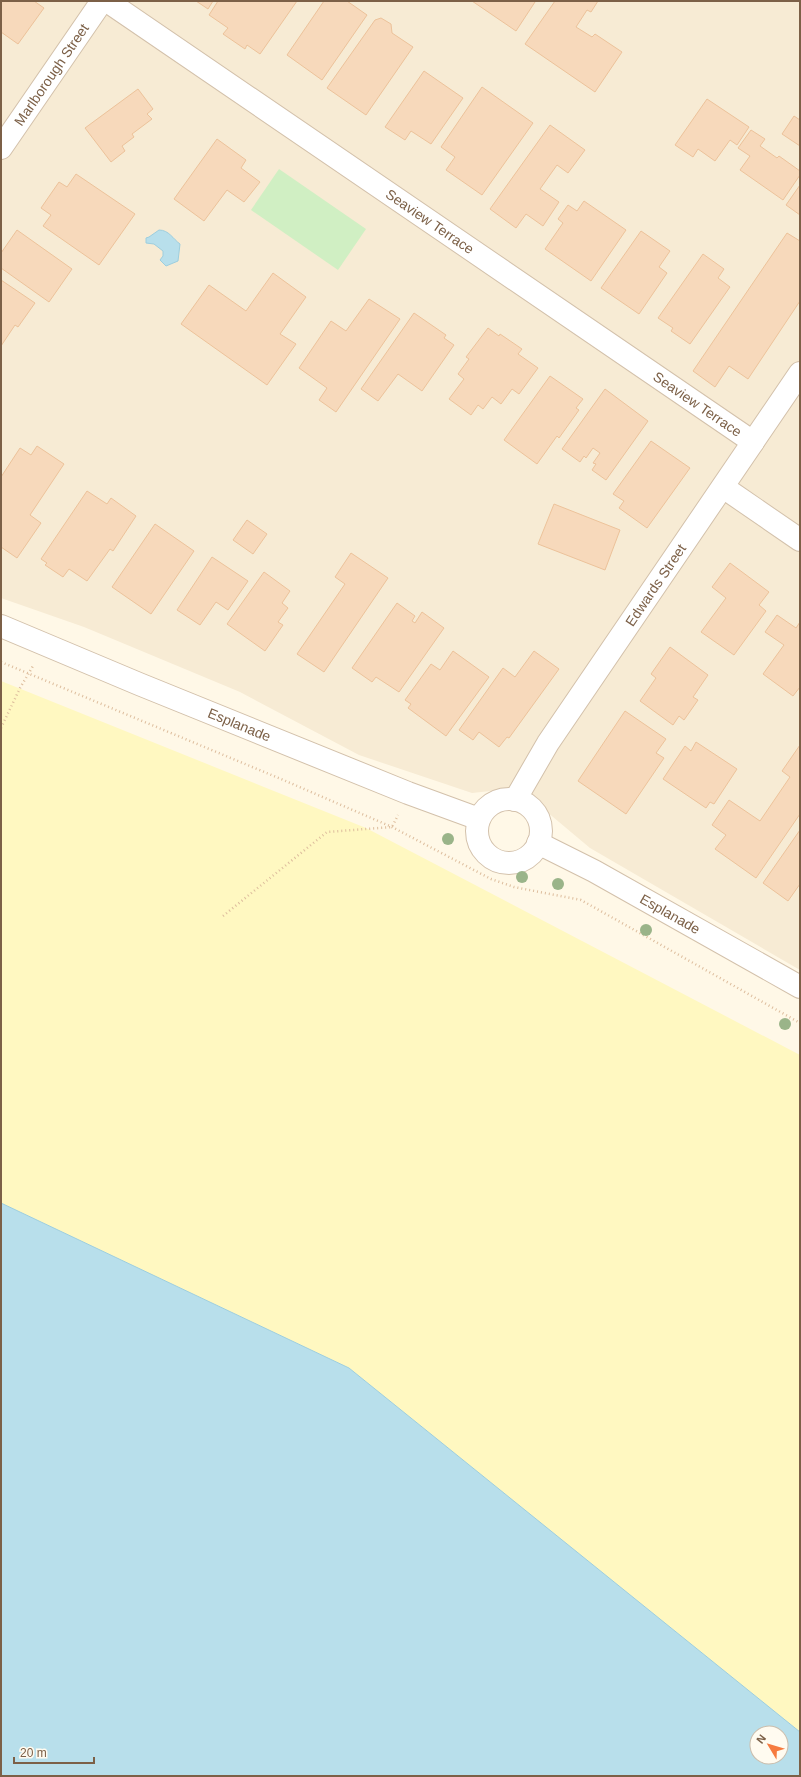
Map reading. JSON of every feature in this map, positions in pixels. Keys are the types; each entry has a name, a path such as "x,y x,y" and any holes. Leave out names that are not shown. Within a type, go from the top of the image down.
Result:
{"street":[{"name":"Marlborough Street","path":"1,148 102,1"},
{"name":"Seaview Terrace","path":"107,1 753,442"},
{"name":"Edwards Street","path":"515,800 548,743 800,373"},
{"path":"722,487 800,540"},
{"name":"Esplanade","path":"1,626 408,793 479,819"},
{"path":"504,800 515,800 525,804 534,811 539,821 540,832 538,843 526,858 517,862 507,863 497,861 488,856 478,839 476,829 479,819 485,810 494,803 504,800"},
{"name":"Esplanade","path":"538,843 594,871 800,987"}],"path":[{"path":"1,728 45,645"},
{"path":"1,662 392,827 503,883 514,887 581,900 800,1023"},
{"path":"392,827 408,793"},
{"path":"224,916 327,832 392,827"}],"shaded area":[{"path":"1,1 800,1 800,970 590,848 528,796 500,790 472,793 359,755 240,692 84,627 1,598"}],"green space":[{"path":"279,169 366,229 338,270 251,210"}],"sand":[{"path":"1,681 366,828 800,1055 800,1732 349,1368 1,1203"}],"water":[{"path":"159,230 166,231 180,244 178,261 166,266 160,260 163,256 163,251 154,244 146,243 146,238"},
{"path":"1,1203 349,1368 800,1732 800,1776 1,1776"}],"building":[{"path":"1,1 34,1 44,8 18,44 1,32"},
{"path":"196,1 213,1 208,9"},
{"path":"218,1 297,1 260,54 247,45 245,49 223,34 228,28 209,15"},
{"path":"324,1 347,1 367,15 322,80 287,55"},
{"path":"472,1 533,1 535,2 516,31"},
{"path":"555,1 598,1 591,12 587,10 576,27 592,37 595,34 622,52 595,92 525,44"},
{"path":"381,18 391,24 392,33 413,47 366,115 327,88 375,20"},
{"path":"424,71 463,98 431,144 411,131 405,140 385,127"},
{"path":"482,87 533,123 482,195 446,170 455,157 441,147"},
{"path":"138,89 153,109 147,114 152,119 132,134 134,137 122,146 125,151 111,162 85,128"},
{"path":"707,99 749,127 737,145 730,140 715,161 698,149 693,157 675,145"},
{"path":"794,116 800,120 800,146 782,134"},
{"path":"550,125 585,150 568,173 557,165 540,189 559,202 543,226 526,214 516,228 490,209"},
{"path":"751,130 765,139 760,146 777,158 779,156 800,171 800,175 783,200 740,170 750,156 738,148"},
{"path":"217,139 246,160 241,168 260,182 244,202 227,190 204,221 174,199"},
{"path":"76,174 135,214 99,265 43,226 51,215 41,208 59,182 67,187"},
{"path":"800,185 800,215 786,205"},
{"path":"584,201 626,230 591,281 545,249 563,223 558,219 568,205 577,211"},
{"path":"17,230 72,269 49,302 1,268 1,253"},
{"path":"641,231 670,251 659,267 667,273 639,314 601,288"},
{"path":"787,233 800,241 800,301 748,379 729,366 715,387 693,371"},
{"path":"703,254 724,269 718,278 730,287 690,344 671,331 673,328 658,318"},
{"path":"273,273 306,297 280,334 296,344 267,385 181,324 209,285 246,311"},
{"path":"1,280 35,303 18,327 15,325 1,346"},
{"path":"369,299 400,319 336,412 319,400 327,388 299,368 331,321 346,331"},
{"path":"414,313 446,335 444,338 454,345 422,391 398,374 378,401 361,389"},
{"path":"488,328 499,336 500,334 522,349 518,354 538,368 519,394 512,389 501,404 492,397 483,409 478,405 471,415 449,399 464,379 458,374 469,359 466,357"},
{"path":"550,376 583,399 576,408 579,410 559,438 557,436 537,464 504,440"},
{"path":"605,389 648,421 606,480 592,470 596,464 593,463 600,453 593,448 586,458 584,456 580,462 562,449"},
{"path":"651,441 690,468 647,528 619,508 624,501 613,494"},
{"path":"37,446 64,464 30,515 41,523 17,558 1,547 1,477 20,448 31,455"},
{"path":"87,491 107,504 111,498 136,516 113,551 110,549 87,581 69,569 63,577 45,565 47,563 41,559"},
{"path":"554,504 620,530 605,570 538,544"},
{"path":"247,520 267,534 253,554 233,540"},
{"path":"155,524 194,551 151,614 112,587"},
{"path":"351,553 388,578 324,672 297,654 345,584 335,577"},
{"path":"212,557 248,581 228,610 216,602 200,625 177,610"},
{"path":"730,563 769,592 759,605 766,611 734,655 701,632 726,598 712,587"},
{"path":"264,572 290,591 282,603 288,608 278,622 283,625 265,651 227,624"},
{"path":"397,603 415,616 412,621 415,623 422,612 444,628 399,692 376,677 372,682 352,668"},
{"path":"777,615 796,628 800,622 800,687 793,696 763,674 784,645 765,632"},
{"path":"670,647 708,675 693,697 698,700 684,720 679,716 673,725 640,701 656,678 651,674"},
{"path":"453,651 489,677 446,736 408,708 411,704 405,700 431,664 440,670"},
{"path":"534,651 559,669 509,738 507,737 499,747 479,732 473,740 459,730 503,668 515,677"},
{"path":"625,711 666,739 656,753 664,758 626,814 578,781"},
{"path":"696,742 737,769 714,804 710,802 706,808 663,779 685,746 691,751"},
{"path":"800,745 800,814 756,878 715,849 726,835 712,825 729,800 760,821 790,777 782,771"},
{"path":"800,830 800,884 788,901 763,883"}]}
